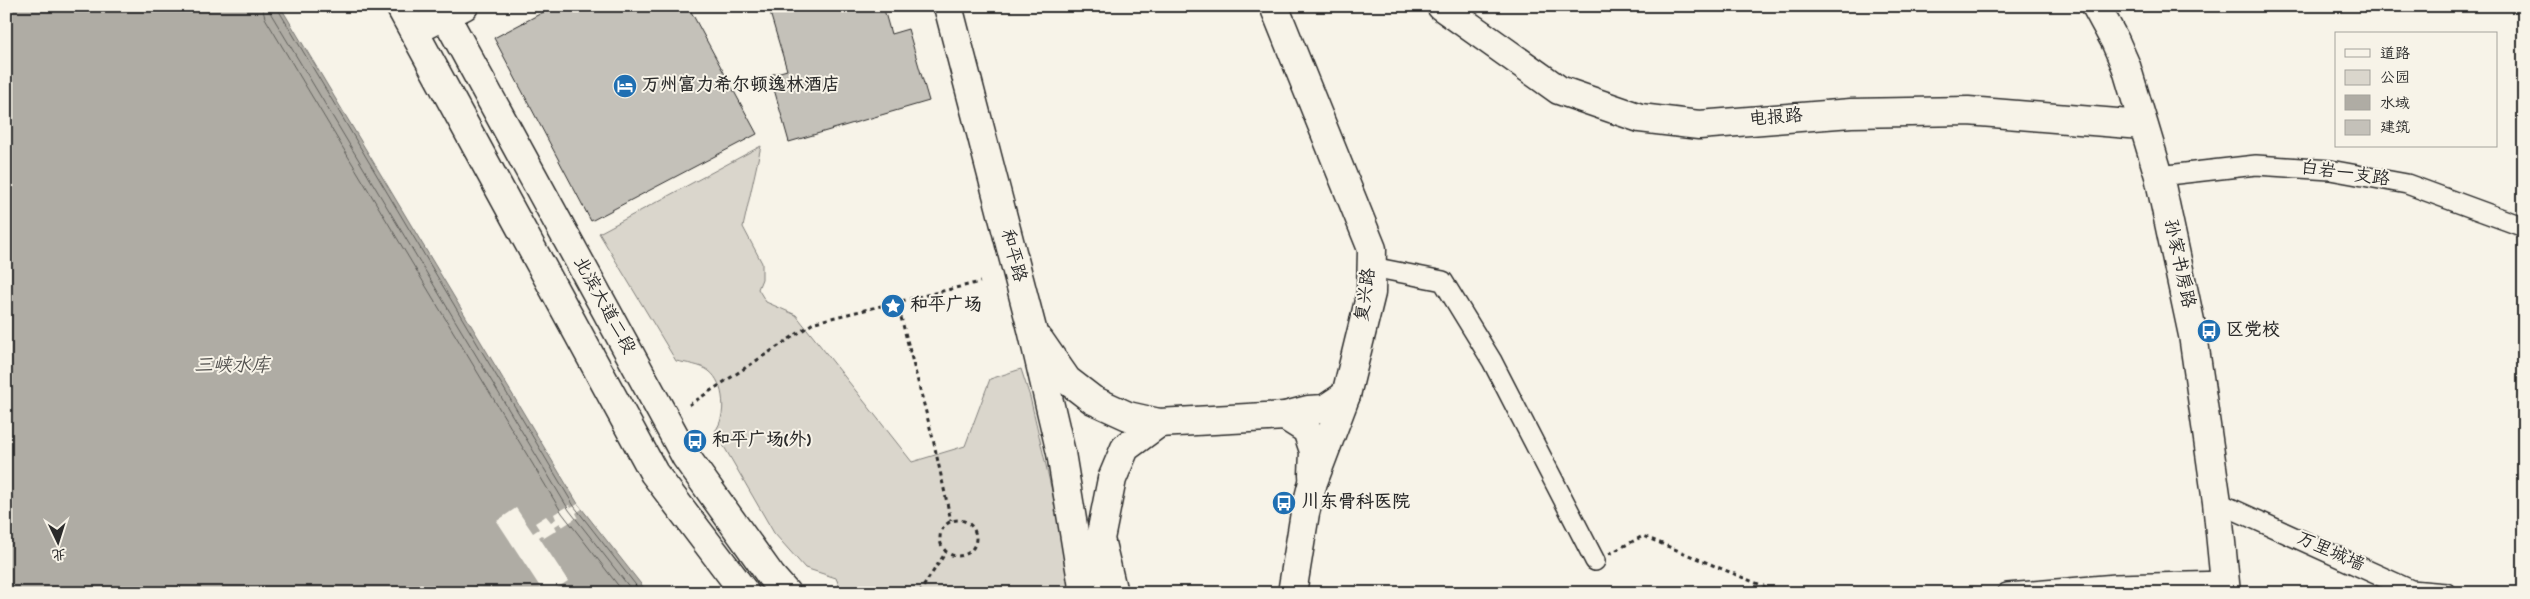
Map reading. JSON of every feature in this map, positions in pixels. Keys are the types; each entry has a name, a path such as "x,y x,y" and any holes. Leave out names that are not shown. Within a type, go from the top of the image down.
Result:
{"main road":[{"name":"北滨大道二段","path":"400,6 654,473 745,593"},
{"name":"和平路","path":"948,6 1032,329 1061,453 1084,593"},
{"name":"复兴路","path":"1274,6 1372,249 1371,293 1346,395 1313,482 1305,513 1292,593"},
{"name":"电报路","path":"1441,6 1559,90 1640,118 1699,125 1851,113 1968,111 2142,125"},
{"name":"孙家书房路","path":"2096,6 2115,40 2126,66 2142,125 2159,176 2194,335 2217,502 2226,587"},
{"name":"北滨大道二段","path":"450,9 686,457 771,576 786,593"},
{"path":"414,32 450,9"},
{"path":"1032,329 1067,380 1093,400 1128,416 1159,423 1285,416 1308,410 1325,409 1346,395"},
{"path":"1285,416 1307,430 1314,451 1313,482"},
{"path":"1113,593 1100,539 1112,479 1125,448 1159,423"}],"street":[{"name":"白岩一支路","path":"2159,176 2256,164 2330,170 2407,184 2524,226"},
{"path":"1372,267 1442,281 1492,361 1596,561"},
{"name":"万里城墙","path":"2217,502 2411,590 2446,593"},
{"path":"2007,593 2116,584 2226,587"}],"path":[{"path":"689,405 815,322 980,282"},
{"path":"897,302 933,439 951,521"},
{"path":"961,520 970,524 976,532 976,542 972,551 964,556 955,556 946,552 941,545 940,536 943,528 951,521 961,520"},
{"path":"1596,561 1643,536 1780,593"},
{"path":"919,593 946,552"}],"green space":[{"path":"761,146 743,227 762,263 762,279 758,289 766,302 796,315 912,462 965,446 990,379 1021,369 1030,397 1055,504 1072,593 842,593 836,578 805,568 774,533 715,431 719,425 723,409 721,392 714,376 702,367 676,361 599,233"}],"water":[{"name":"三峡水库","path":"6,6 280,6 578,504 648,593 6,593"}],"pier":[{"path":"578,504 582,509 576,513 578,517 562,527 560,523 555,526 557,530 544,538 542,535 539,537 568,581 549,593 544,593 497,521 516,508 533,533 539,529 535,523 546,516 551,522 556,519 554,514 569,505 571,508"}],"building":[{"name":"万州富力希尔顿逸林酒店","path":"555,6 688,6 757,134 591,221 494,38"},
{"path":"768,6 883,6 891,34 908,29 929,101 789,142 770,75 787,70"}],"place":[{"name":"万州富力希尔顿逸林酒店","path":"625,86"},
{"name":"和平广场","path":"893,306"},
{"name":"区党校","path":"2209,331"},
{"name":"和平广场(外)","path":"695,441"},
{"name":"川东骨科医院","path":"1284,503"}]}
